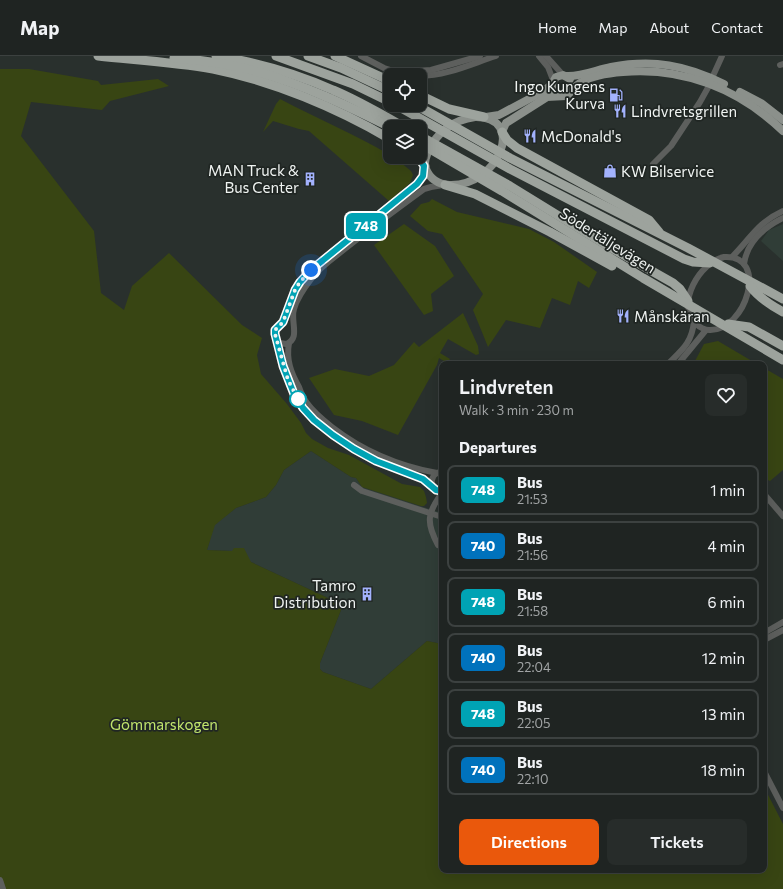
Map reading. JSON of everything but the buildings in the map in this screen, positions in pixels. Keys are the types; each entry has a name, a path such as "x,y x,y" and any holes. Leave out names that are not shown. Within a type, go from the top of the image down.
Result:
{"highway":[{"path":"98,56 212,69 269,83 340,114 383,136"},
{"path":"130,56 156,56 198,60 259,72 291,82 350,107 383,124"},
{"path":"216,56 235,59 283,72 334,90 391,120"},
{"path":"276,56 353,84 383,99"},
{"path":"308,56 341,68 383,88"},
{"path":"335,56 383,78"},
{"path":"427,98 449,109 484,117"},
{"name":"Södertäljevägen","path":"427,111 510,158 728,269 783,299"},
{"path":"409,112 510,168 664,248 693,262 710,263"},
{"path":"502,132 507,140 517,148 649,220 663,236"},
{"path":"427,140 503,182 642,266 673,283 680,289 688,301"},
{"name":"Södertäljevägen","path":"427,147 783,360"},
{"path":"445,185 476,194 550,232 652,288 678,298"},
{"path":"750,286 760,298 783,312"},
{"path":"728,324 749,327 783,346"}],"main road":[{"path":"427,153 442,132 448,127 467,118 499,115 544,92 556,77 579,75 621,66 662,64 686,69 751,97 783,120"},
{"path":"502,132 506,123 547,97 566,96 587,79 607,74 630,71 666,72 711,81 750,103 783,130"},
{"path":"564,76 572,82 571,91"},
{"path":"552,82 553,91 560,96"},
{"path":"424,164 428,174 433,180 445,185 459,185 471,182 481,176 495,162 503,143 502,132 497,124 484,117"}],"street":[{"path":"361,56 384,68"},
{"path":"427,70 480,56"},
{"path":"427,76 447,72 496,56"},
{"path":"539,56 548,67 552,82"},
{"path":"546,56 564,76"},
{"path":"653,164 671,146 700,102 722,56"},
{"path":"423,164 423,176 417,184 311,270 300,282 295,290 281,325 275,330 275,337 283,366 294,394 303,408 314,420 354,449 376,461 423,479 439,491"},
{"path":"439,472 420,470 380,456 359,445 318,416 307,403 294,379 289,366 288,352 289,344 294,337 292,319 293,311 296,303 314,275 381,220 424,189 431,186 445,185"},
{"path":"732,257 757,228 783,211"},
{"path":"744,264 748,248 758,235 783,218"},
{"path":"671,361 687,344 693,332 693,323 689,311 688,301 696,280 710,263 720,258 732,257 741,261 748,272 750,286 743,306 728,324 713,330 705,331 680,361"},
{"path":"693,323 705,331"},
{"path":"281,325 290,325 294,330"},
{"path":"277,341 284,344 289,344"},
{"path":"434,505 432,477 439,473"},
{"path":"354,485 362,491 439,516"},
{"path":"438,545 429,524 431,513 439,497"},
{"path":"767,497 783,516"},
{"path":"767,631 783,622"},
{"path":"767,638 783,630"},
{"path":"767,778 783,808"},
{"path":"0,880 3,889"}],"shaded area":[{"path":"783,224 783,261 761,241 769,230"},
{"path":"311,451 351,477 356,478 362,487 439,512 439,643 427,641 371,689 323,672 320,669 320,663 343,605 251,562 232,551 207,550 214,525 236,508 266,497 276,485 284,470"}],"green space":[{"name":"Gömmarskogen","path":"0,69 29,69 98,81 101,85 158,79 169,86 110,101 102,110 31,102 21,136 94,231 101,293 124,310 132,286 169,253 242,325 262,338 257,355 261,374 287,404 301,423 306,433 312,439 328,448 349,455 402,484 420,487 424,491 427,503 424,506 421,506 362,487 356,478 351,477 311,451 284,470 276,485 266,497 236,508 215,525 207,550 232,551 234,548 244,548 251,562 343,605 320,663 320,669 323,672 371,689 427,641 439,643 439,873 767,873 767,793 783,824 783,889 0,889"},
{"path":"280,99 383,151 383,164 402,164 411,171 413,175 410,183 389,201 309,131 273,121 263,132 276,104"},
{"path":"432,199 457,212 529,229 554,242 597,272 589,288 578,281 570,305 552,298 540,328 506,320 488,347 473,310 483,294 442,234 428,231 410,216 421,204 429,202"},
{"path":"404,224 435,246 454,276 431,294 433,311 424,315 374,245"},
{"path":"463,313 478,346 479,354 476,355 448,339 440,353 450,359 448,361 444,361 439,358 437,365 398,435 362,421 334,415 309,378 335,369 369,376 394,365 414,342 419,347"},
{"path":"718,341 752,361 695,361 704,344"},
{"path":"767,370 783,379 783,470 770,481 767,480"}],"bus line":[{"name":"748","path":"423,164 423,176 417,184 311,270 300,282 290,301 283,322 275,330 275,337 283,366 294,394 303,408 314,420 354,449 376,461 423,479 439,491"}],"place":[{"name":"Ingo Kungens Kurva","path":"616,95"},
{"name":"Lindvretsgrillen","path":"620,111"},
{"name":"McDonald's","path":"530,136"},
{"name":"KW Bilservice","path":"610,171"},
{"name":"MAN Truck & Bus Center","path":"310,179"},
{"name":"Månskäran","path":"623,316"},
{"name":"Tamro Distribution","path":"367,594"}],"route":[{"path":"298,399 299,401 294,394 283,366 275,337 275,330 283,322 295,290 311,270"}]}
